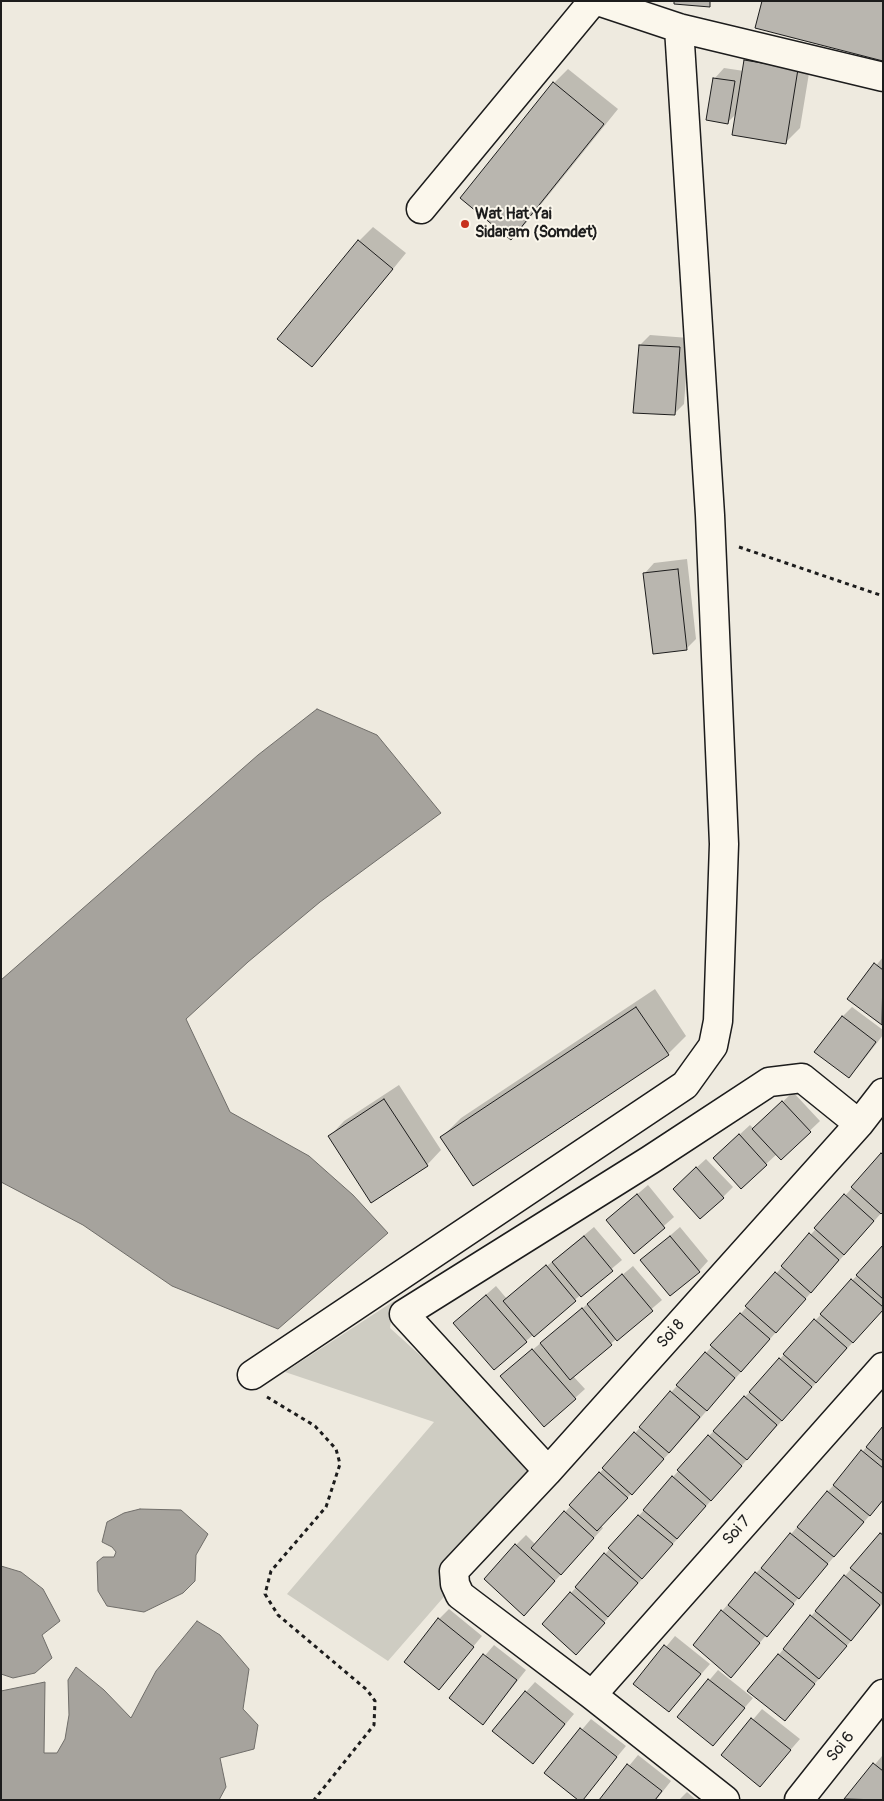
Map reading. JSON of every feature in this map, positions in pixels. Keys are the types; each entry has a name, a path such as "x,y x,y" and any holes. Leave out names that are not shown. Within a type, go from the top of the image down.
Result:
{"street":[{"path":"421,209 593,1"},
{"path":"598,1 679,28 883,77"},
{"path":"252,1374 685,1085 713,1046 718,1020 724,844 710,538 679,28"},
{"path":"548,1470 404,1314 650,1160 768,1082 802,1078 859,1124"},
{"name":"Soi 8","path":"592,1695 460,1595 455,1584 454,1571 548,1470 859,1124 883,1093"},
{"name":"Soi 7","path":"592,1695 883,1367"},
{"name":"Soi 6","path":"799,1800 883,1694"},
{"path":"592,1695 725,1800"}],"path":[{"path":"710,538 883,596"},
{"path":"252,1374 253,1388 315,1426 336,1449 340,1464 326,1507 271,1571 266,1594 278,1615 367,1690 374,1701 374,1725 314,1800"}],"shaded area":[{"path":"317,709 377,735 441,813 320,902 248,962 186,1019 230,1112 309,1156 353,1195 388,1233 278,1329 172,1286 83,1225 1,1182 1,980 258,755"},
{"path":"394,1301 390,1328 548,1471 388,1661 287,1594 434,1422 285,1372"},
{"path":"140,1509 181,1510 208,1534 196,1555 195,1581 183,1593 144,1612 107,1606 98,1591 97,1562 103,1557 114,1557 116,1552 112,1547 102,1542 107,1522 124,1513"},
{"path":"1,1566 21,1572 43,1589 60,1621 42,1635 52,1658 35,1673 13,1678 1,1674"},
{"path":"197,1621 220,1635 249,1669 243,1709 258,1725 254,1749 220,1758 226,1787 219,1800 1,1800 1,1691 45,1682 44,1753 57,1753 65,1739 69,1715 68,1680 76,1667 104,1690 131,1718 156,1671"}],"building":[{"path":"674,1 710,1 710,7 674,4"},
{"path":"762,1 883,1 883,61 755,28"},
{"path":"744,60 798,69 786,144 732,135"},
{"path":"713,78 735,81 728,124 706,120"},
{"path":"553,82 604,124 511,240 460,198"},
{"path":"358,240 393,269 312,367 277,339"},
{"path":"639,345 680,347 675,415 633,413"},
{"path":"678,569 687,650 653,654 643,573"},
{"path":"874,963 883,970 882,1025 847,999"},
{"path":"636,1007 669,1055 473,1186 440,1137"},
{"path":"842,1016 876,1042 849,1078 814,1052"},
{"path":"384,1099 428,1166 371,1203 328,1136"},
{"path":"782,1101 811,1132 781,1160 752,1129"},
{"path":"739,1134 767,1165 741,1189 713,1158"},
{"path":"881,1153 883,1155 883,1212 881,1214 851,1187"},
{"path":"696,1167 724,1198 700,1219 673,1189"},
{"path":"637,1194 665,1228 634,1254 606,1220"},
{"path":"844,1194 874,1221 844,1255 814,1228"},
{"path":"809,1233 839,1260 811,1293 781,1266"},
{"path":"584,1236 613,1271 581,1297 552,1262"},
{"path":"670,1236 700,1272 670,1296 640,1260"},
{"path":"883,1245 883,1299 856,1275"},
{"path":"546,1265 576,1301 534,1337 503,1301"},
{"path":"775,1272 806,1299 776,1333 745,1306"},
{"path":"622,1274 653,1311 617,1341 587,1304"},
{"path":"851,1279 883,1307 883,1310 853,1343 820,1314"},
{"path":"486,1295 527,1342 494,1370 453,1323"},
{"path":"582,1308 612,1345 570,1380 540,1343"},
{"path":"740,1313 770,1339 741,1372 710,1345"},
{"path":"814,1319 847,1348 816,1383 783,1354"},
{"path":"532,1349 576,1399 544,1427 500,1376"},
{"path":"705,1352 735,1378 707,1411 676,1385"},
{"path":"779,1358 812,1387 782,1421 749,1392"},
{"path":"670,1391 700,1417 669,1453 639,1427"},
{"path":"744,1396 777,1425 747,1460 713,1431"},
{"path":"883,1426 883,1461 866,1447"},
{"path":"634,1432 664,1459 632,1495 602,1468"},
{"path":"708,1435 742,1466 711,1501 677,1470"},
{"path":"861,1450 883,1468 883,1500 870,1516 833,1485"},
{"path":"599,1472 628,1498 597,1531 569,1505"},
{"path":"672,1476 706,1506 677,1539 643,1510"},
{"path":"827,1491 864,1522 834,1557 797,1527"},
{"path":"564,1511 594,1538 561,1575 531,1548"},
{"path":"638,1515 673,1544 642,1579 608,1548"},
{"path":"790,1533 828,1564 799,1599 761,1568"},
{"path":"880,1533 883,1535 883,1594 850,1568"},
{"path":"515,1544 555,1581 524,1616 484,1579"},
{"path":"604,1553 638,1583 608,1617 575,1587"},
{"path":"755,1572 794,1604 767,1637 728,1605"},
{"path":"844,1575 880,1605 851,1641 815,1611"},
{"path":"570,1592 605,1623 576,1655 542,1624"},
{"path":"721,1610 760,1643 731,1678 693,1645"},
{"path":"810,1615 847,1646 819,1679 783,1649"},
{"path":"438,1618 474,1647 439,1690 404,1662"},
{"path":"664,1645 701,1674 669,1712 633,1684"},
{"path":"483,1654 517,1680 483,1725 449,1698"},
{"path":"778,1654 815,1684 785,1721 747,1691"},
{"path":"708,1679 745,1708 713,1746 677,1717"},
{"path":"525,1691 565,1724 533,1764 492,1731"},
{"path":"751,1718 791,1750 760,1787 721,1755"},
{"path":"580,1728 617,1757 583,1800 578,1800 544,1773"},
{"path":"873,1763 883,1771 883,1800 844,1799"},
{"path":"627,1764 662,1791 655,1800 599,1800"}],"place":[{"name":"Wat Hat Yai Sidaram (Somdet)","path":"465,224"}]}
